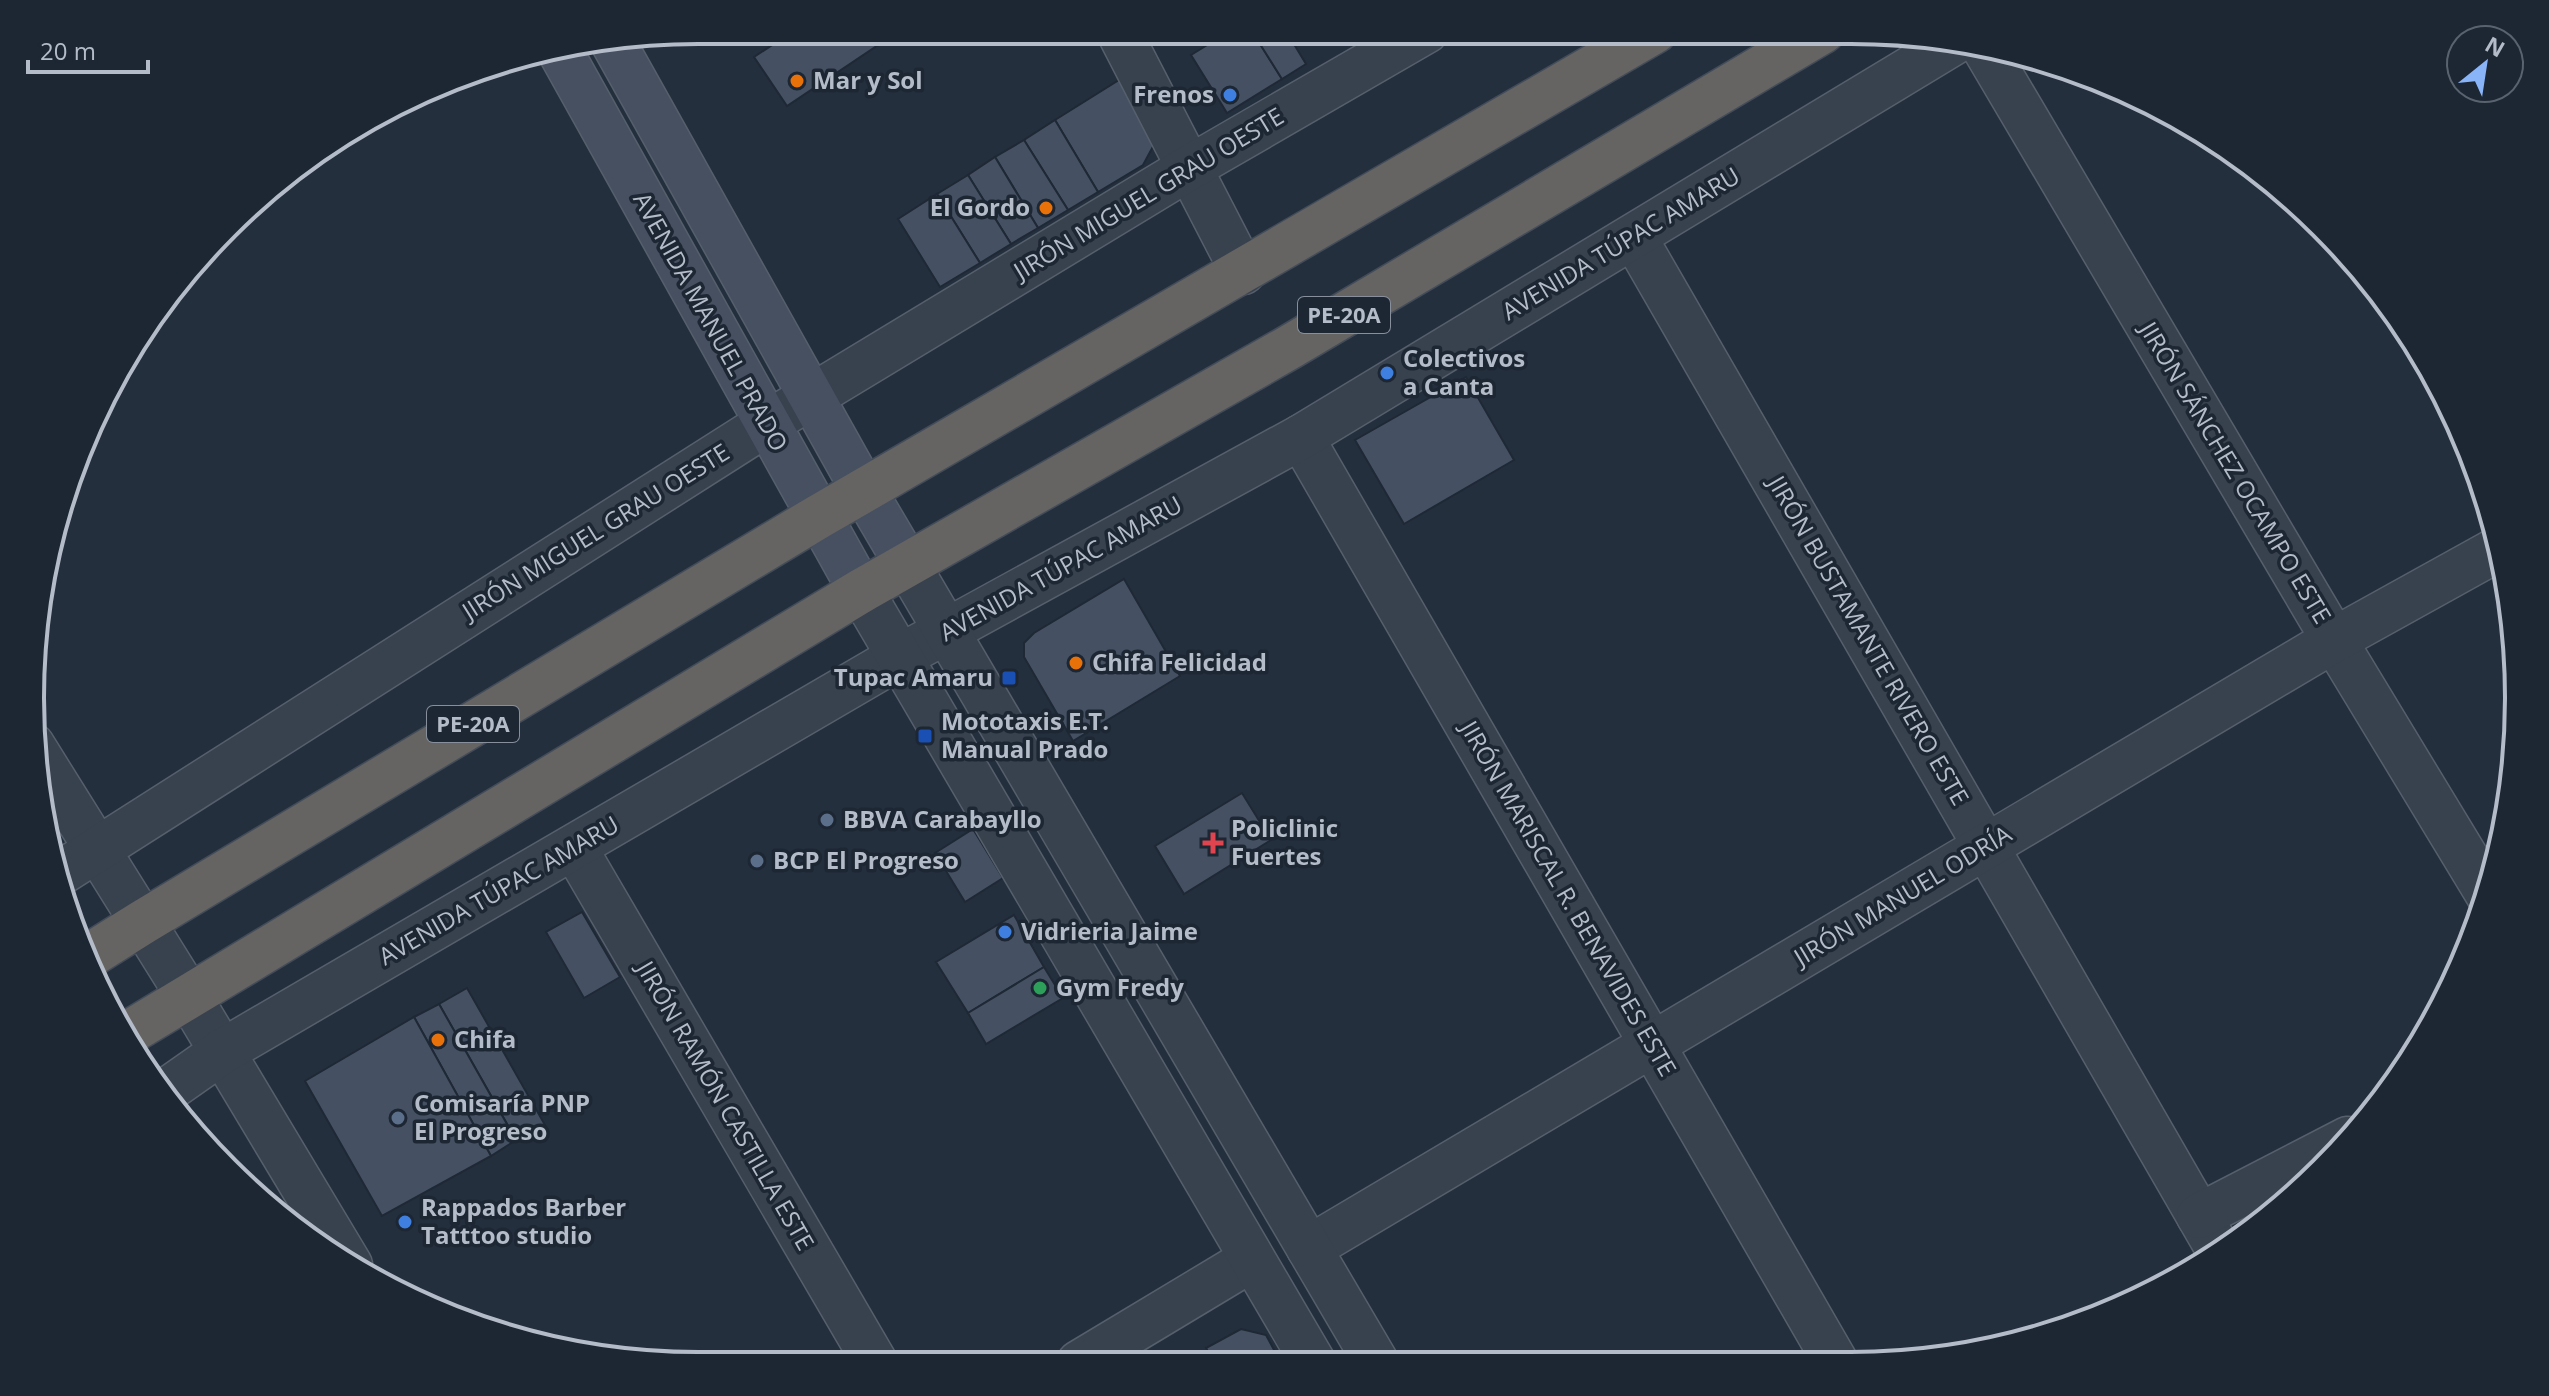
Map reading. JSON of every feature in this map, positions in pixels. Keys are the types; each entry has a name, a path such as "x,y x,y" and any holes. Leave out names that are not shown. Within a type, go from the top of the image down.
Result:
{"highway":[{"name":"PE-20A","path":"96,952 818,517 1633,44"},
{"name":"PE-20A","path":"135,1029 861,591 1288,348 1801,44"}],"main road":[{"path":"617,50 907,564"},
{"name":"AVENIDA MANUEL PRADO","path":"564,58 861,591"}],"street":[{"path":"1125,44 1243,272"},
{"name":"JIRÓN MIGUEL GRAU OESTE","path":"79,860 766,424 1189,168 1404,44"},
{"name":"AVENIDA TÚPAC AMARU","path":"172,1087 223,1051 901,656 1301,437 1940,51"},
{"name":"JIRÓN SÁNCHEZ OCAMPO ESTE","path":"1991,60 2479,879"},
{"name":"JIRÓN BUSTAMANTE RIVERO ESTE","path":"1634,237 2214,1242"},
{"name":"JIRÓN MARISCAL R. BENAVIDES ESTE","path":"1301,437 1830,1352"},
{"name":"JIRÓN MANUEL ODRÍA","path":"1309,1248 2334,640 2489,554"},
{"path":"907,564 1370,1352"},
{"path":"861,591 1307,1352"},
{"path":"52,793 79,860 143,922 337,1243"},
{"name":"JIRÓN RAMÓN CASTILLA ESTE","path":"574,847 869,1352"},
{"path":"2199,1216 2319,1154"},
{"path":"1097,1352 1252,1259"}],"building":[{"name":"Mar y Sol","path":"774,44 880,44 787,106 754,57"},
{"path":"1209,44 1260,44 1282,79 1227,113 1191,55"},
{"path":"1260,44 1294,44 1306,64 1282,79"},
{"path":"1127,75 1156,141 1143,165 1098,192 1055,120"},
{"path":"1055,120 1098,192 1068,210 1024,140"},
{"path":"1024,140 1068,210 1038,228 995,157"},
{"path":"995,157 1038,228 1011,244 968,175"},
{"path":"968,175 1011,244 980,263 937,194"},
{"path":"937,194 980,263 940,287 898,219"},
{"path":"1466,377 1514,460 1404,524 1355,440"},
{"path":"1124,579 1180,676 1073,741 1024,657 1024,643 1034,633"},
{"name":"Policlinic Fuertes","path":"1242,793 1271,840 1184,894 1155,846"},
{"path":"973,829 1003,878 965,902 935,853"},
{"path":"582,912 620,977 584,998 546,932"},
{"path":"1014,915 1044,967 968,1013 936,962"},
{"path":"1044,967 1063,998 986,1044 968,1013"},
{"path":"467,988 545,1125 516,1140 439,1004"},
{"path":"439,1004 516,1140 491,1156 414,1017"},
{"name":"Comisaría PNP El Progreso","path":"414,1017 491,1156 382,1216 305,1081"},
{"path":"1241,1329 1266,1335 1275,1352 1208,1352 1206,1348"}],"place":[{"name":"Mar y Sol","path":"797,81"},
{"name":"Frenos","path":"1230,95"},
{"name":"El Gordo","path":"1046,208"},
{"name":"Colectivos a Canta","path":"1387,373"},
{"name":"Chifa Felicidad","path":"1076,663"},
{"name":"Tupac Amaru","path":"1009,678"},
{"name":"Mototaxis E.T. Manual Prado","path":"925,736"},
{"name":"BBVA Carabayllo","path":"827,820"},
{"name":"Policlinic Fuertes","path":"1213,843"},
{"name":"BCP El Progreso","path":"757,861"},
{"name":"Vidrieria Jaime","path":"1005,932"},
{"name":"Gym Fredy","path":"1040,988"},
{"name":"Chifa","path":"438,1040"},
{"name":"Comisaría PNP El Progreso","path":"398,1118"},
{"name":"Rappados Barber Tatttoo studio","path":"405,1222"}]}
